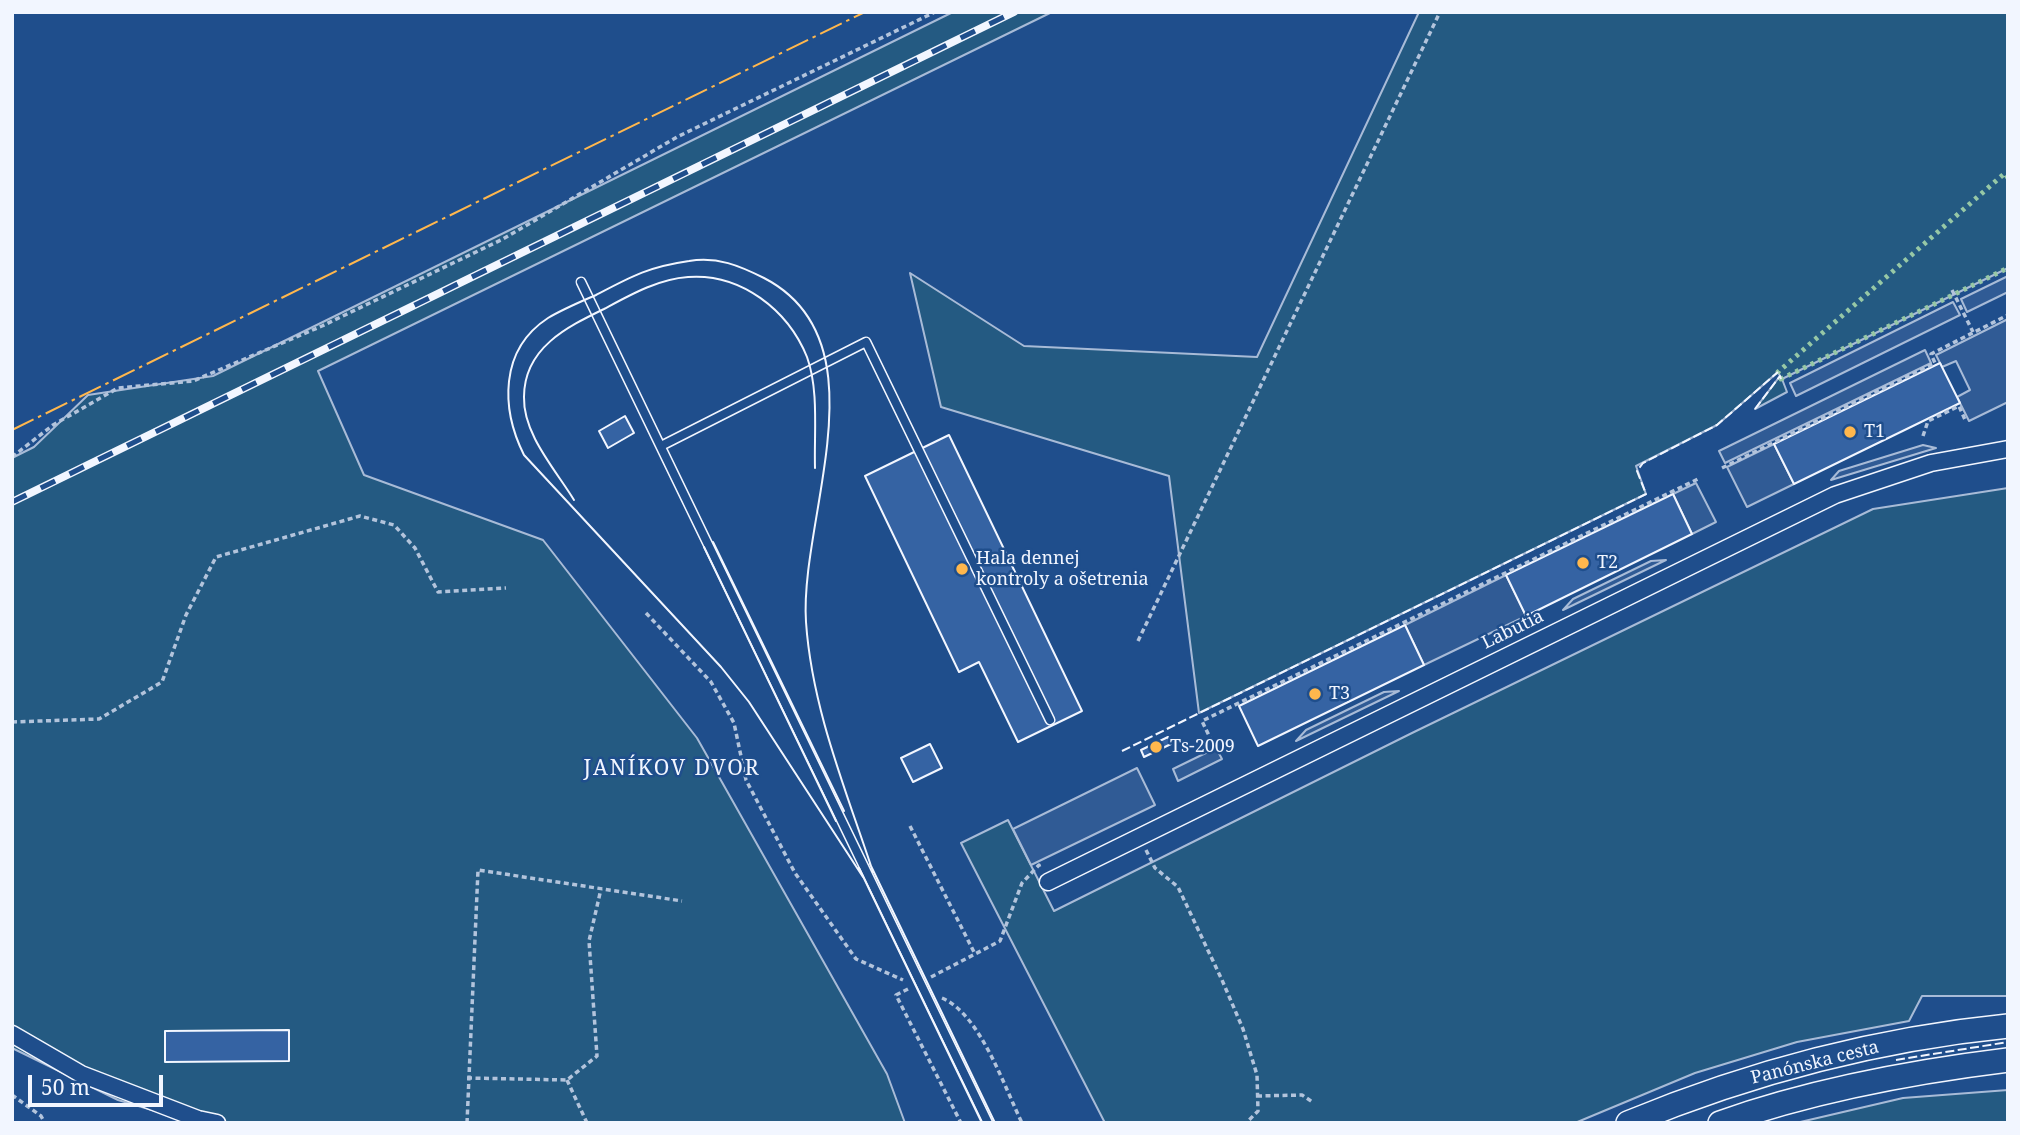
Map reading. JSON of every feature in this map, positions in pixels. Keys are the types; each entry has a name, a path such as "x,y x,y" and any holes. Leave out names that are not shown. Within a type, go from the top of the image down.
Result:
{"main road":[{"name":"Panónska cesta","path":"1628,1123 1708,1092 1783,1069 1894,1044 2008,1026"},
{"name":"Panónska cesta","path":"1720,1123 1816,1094 1953,1066 2008,1059"}],"street":[{"name":"Labutia","path":"1048,882 1836,495 1931,463 2008,449"},
{"path":"12,1034 81,1074 198,1119 217,1123"}],"lane":[{"path":"582,282 988,1123"},
{"path":"661,446 866,342 1051,720"}],"path":[{"path":"12,457 53,425 118,388 193,381 322,327 503,239 677,136 935,12"},
{"path":"1138,641 1440,12"},
{"path":"1952,290 1973,332"},
{"path":"1722,468 1935,363 1931,354 2008,315"},
{"path":"1923,436 1928,421 1959,406 1966,422"},
{"path":"1212,742 1202,721 1700,478"},
{"path":"12,722 99,719 162,682 186,615 216,557 360,516 394,526 415,548 438,592 506,588"},
{"path":"646,612 711,682 734,723 747,780 773,835 795,873 856,959 957,1004 974,1026 1023,1123"},
{"path":"910,825 975,954"},
{"path":"1138,836 1155,868 1178,887 1243,1029 1257,1075 1258,1111 1247,1123"},
{"path":"961,1123 897,995 920,986 1000,941 1022,883 1039,865"},
{"path":"467,1123 478,870 682,901"},
{"path":"467,1078 567,1080 597,1056 590,941 601,889"},
{"path":"567,1080 587,1123"},
{"path":"12,1095 41,1116 44,1123"},
{"path":"1257,1096 1302,1095 1314,1103"}],"shaded area":[{"path":"953,12 1052,12 318,371 364,475 543,540 697,738 887,1074 905,1123 196,1123 118,1100 12,1048 12,458 34,447 88,395 213,376"},
{"path":"1419,12 2008,12 2008,268 1782,379 1787,392 1755,409 1780,376 1778,372 1717,425 1636,466 1646,494 1199,713 1169,476 941,407 910,273 1024,346 1257,357"},
{"path":"2008,276 2008,292 1967,312 1961,299"},
{"path":"1953,302 1960,315 1796,396 1790,383"},
{"path":"2008,319 2008,402 1969,421 1957,397 1970,390 1956,361 1942,367 1936,355"},
{"path":"1925,350 1931,363 1725,463 1719,451"},
{"path":"1774,444 1794,484 1747,507 1727,467"},
{"path":"1923,445 1936,448 1831,480 1839,471"},
{"path":"1696,483 1716,522 1692,534 1673,494"},
{"path":"2008,488 2008,996 1922,996 1909,1021 1797,1042 1695,1073 1575,1123 1105,1123 961,843 1008,820 1054,911 1873,509"},
{"path":"1666,560 1563,610 1573,599 1651,561"},
{"path":"1506,575 1526,616 1424,665 1405,625"},
{"path":"1399,691 1296,741 1306,730 1384,692"},
{"path":"1216,748 1222,759 1178,781 1173,769"},
{"path":"1137,768 1155,805 1031,865 1013,829"},
{"path":"2008,1090 2008,1123 1796,1123 1903,1098"}],"building":[{"name":"T1","path":"1940,363 1960,403 1794,484 1774,444"},
{"path":"625,416 634,433 608,448 599,431"},
{"name":"Hala dennej kontroly a ošetrenia","path":"949,435 1082,711 1018,742 979,662 959,672 865,476"},
{"name":"T2","path":"1673,494 1692,534 1526,616 1506,575"},
{"name":"T3","path":"1405,625 1424,665 1258,746 1239,706"},
{"name":"Ts-2009","path":"1168,737 1171,744 1144,757 1141,750"},
{"path":"930,744 942,768 913,782 901,758"},
{"path":"289,1030 289,1061 165,1062 165,1031"}],"tram line":[{"path":"863,877 749,702 721,667 524,455 516,437 511,419 509,381 520,346 532,331 548,318 641,273 675,263 699,260 719,261 737,266 764,278 801,307 821,344 829,387 828,435 807,580 806,622 809,654 823,718 873,872"},
{"path":"574,500 534,438 529,424 524,397 531,365 550,341 576,323 644,288 677,278 708,277 744,288 775,310 788,324 799,340 811,370 815,397 815,468"},
{"path":"713,542 844,811"},
{"path":"704,547 836,821"},
{"path":"870,864 995,1123"},
{"path":"859,868 982,1123"}],"railway":[{"path":"12,502 1014,12"}],"hedge":[{"path":"2008,178 2005,173 1778,372 1781,379 2008,268"}],"fence":[{"path":"1122,751 1646,494 1637,471 1643,463 1717,425 1778,372"},
{"path":"1755,409 1780,376 1781,379"},
{"path":"1896,1060 2008,1042"}],"power":[{"path":"12,430 865,12"}],"place":[{"name":"T1","path":"1850,432"},
{"name":"T2","path":"1583,563"},
{"name":"Hala dennej kontroly a ošetrenia","path":"962,569"},
{"name":"T3","path":"1315,694"},
{"name":"Ts-2009","path":"1156,747"}],"district":[{"name":"JANÍKOV DVOR","path":"672,769"}]}
